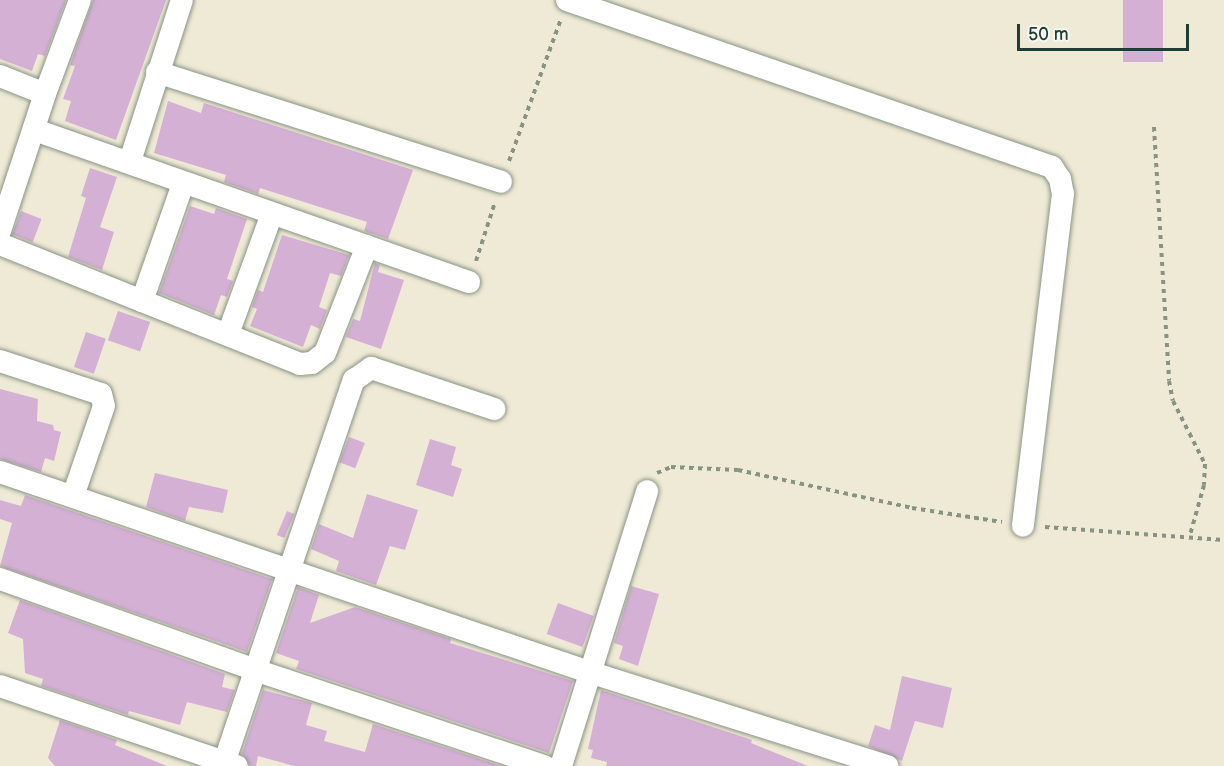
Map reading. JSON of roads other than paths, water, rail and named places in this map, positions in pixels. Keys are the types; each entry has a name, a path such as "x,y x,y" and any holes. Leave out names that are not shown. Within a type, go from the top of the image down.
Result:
{"street":[{"path":"0,231 45,94 80,0"},
{"path":"130,160 182,0"},
{"path":"567,0 1052,167 1060,179 1063,194 1023,526"},
{"path":"157,72 501,182"},
{"path":"0,76 45,94"},
{"path":"35,130 130,160 183,184 469,282"},
{"path":"142,301 183,184"},
{"path":"228,334 272,214"},
{"path":"0,244 300,364 318,360 325,353 367,246"},
{"path":"0,361 101,394 104,406 73,496"},
{"path":"0,686 228,765 255,670 354,380 361,372 371,368 494,409"},
{"path":"0,472 291,567 589,672 888,766"},
{"path":"561,766 643,500"},
{"path":"0,579 255,670 544,766"}]}
